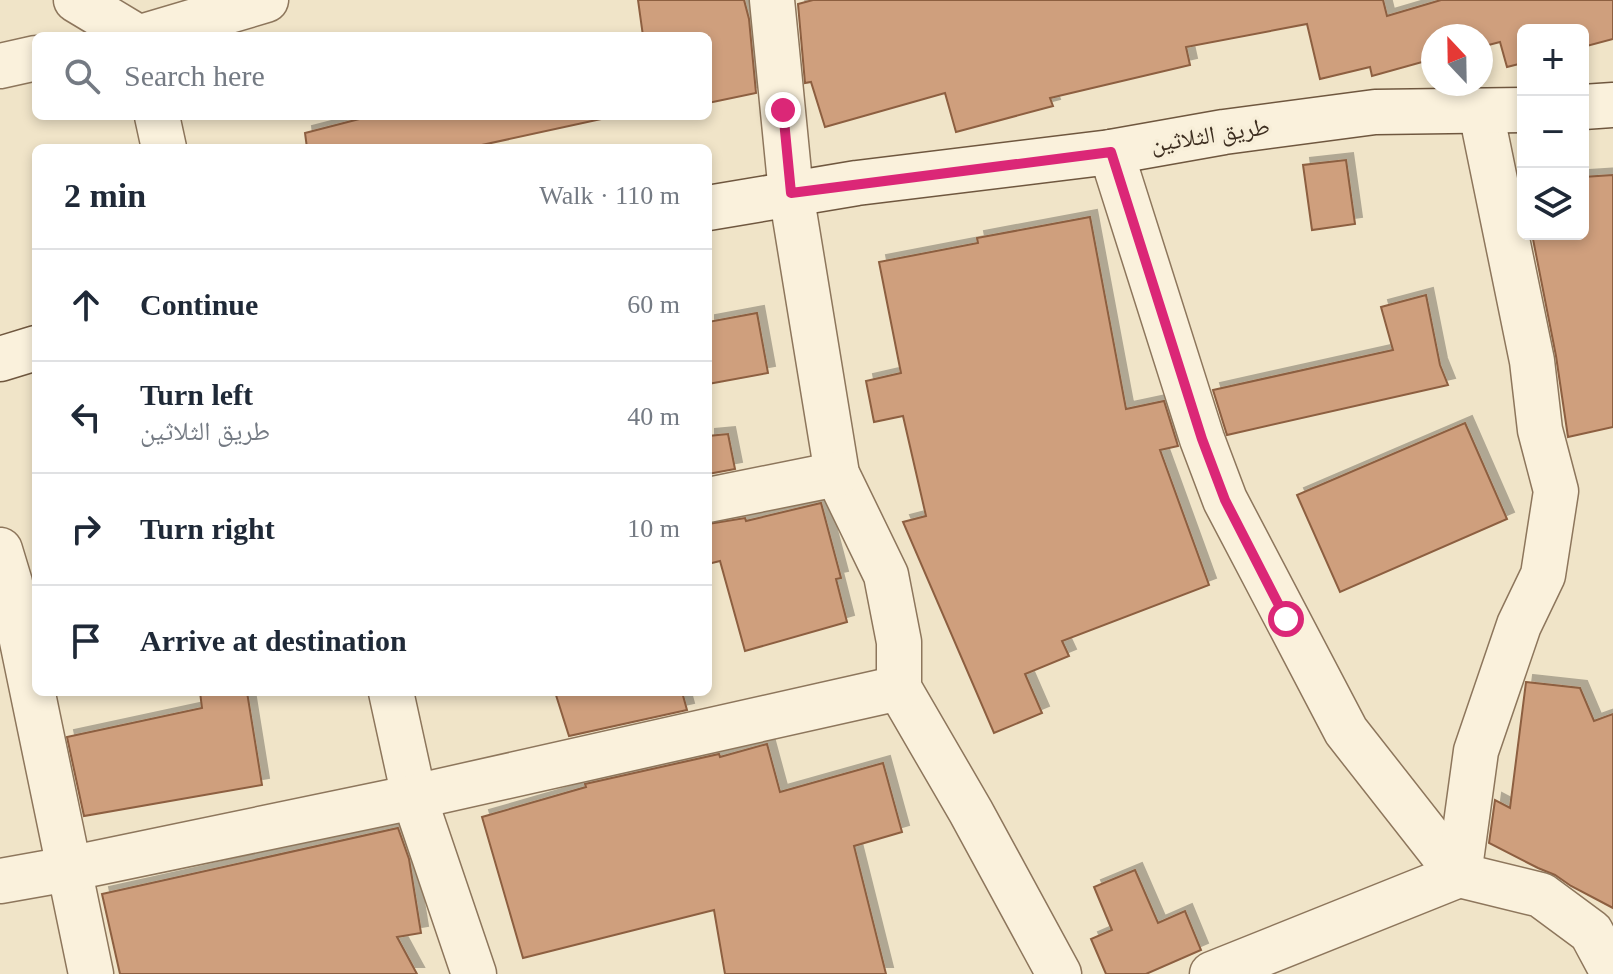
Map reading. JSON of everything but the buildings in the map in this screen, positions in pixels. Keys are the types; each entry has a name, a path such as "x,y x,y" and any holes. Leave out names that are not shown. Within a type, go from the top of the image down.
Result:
{"street":[{"path":"76,0 129,32"},
{"path":"158,32 266,0"},
{"path":"772,0 791,193 837,474 886,575 899,642 899,688 1059,974"},
{"path":"0,66 32,59"},
{"path":"1589,107 1613,105"},
{"path":"1459,875 1476,751 1519,625 1543,575 1556,491 1540,430 1502,111"},
{"name":"طريق الثلاثين","path":"712,207 791,193 1111,152 1224,132 1375,112 1502,111"},
{"path":"158,120 163,144"},
{"path":"1111,152 1202,439 1225,500 1346,731 1459,875 1541,895 1591,932 1613,973"},
{"path":"0,359 32,349"},
{"path":"712,499 837,474"},
{"path":"0,550 10,583 32,696"},
{"path":"0,881 414,797 899,688"},
{"path":"32,696 91,974"},
{"path":"392,696 414,797 474,974"},
{"path":"1212,974 1291,960 1459,875"}],"route":[{"path":"783,110 791,193 1111,152 1202,439 1225,500 1286,619"}]}
